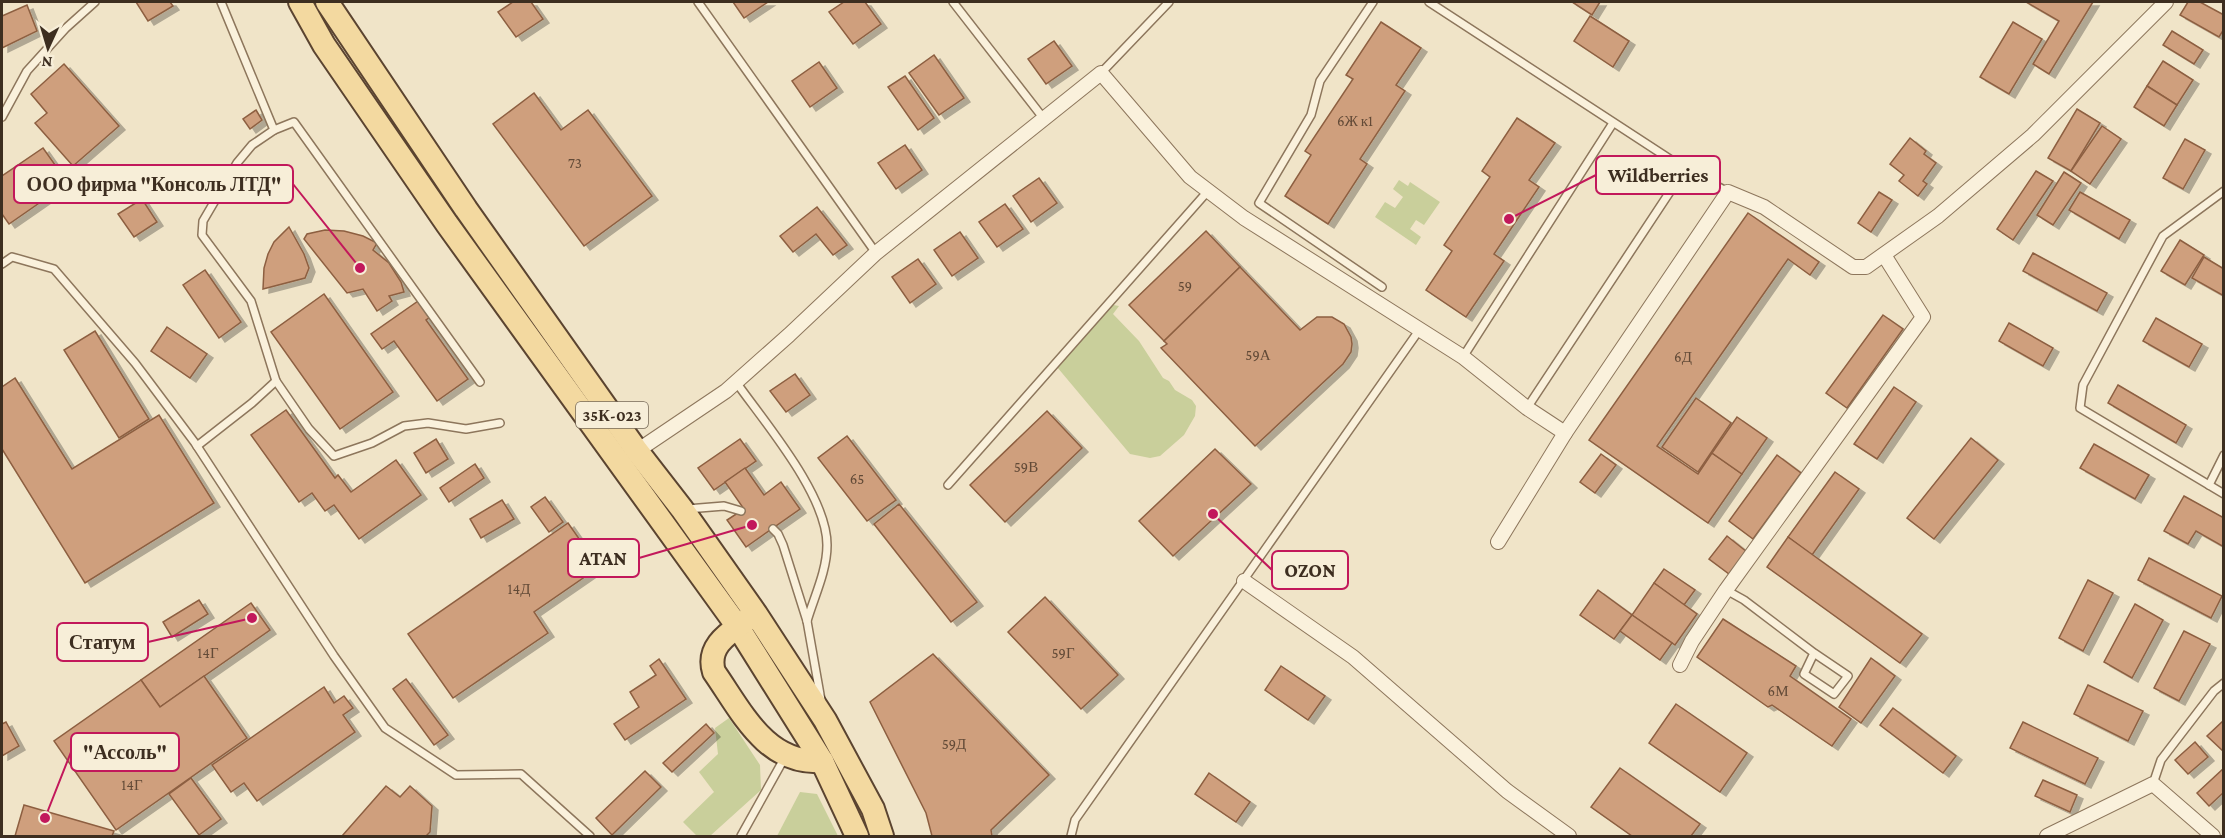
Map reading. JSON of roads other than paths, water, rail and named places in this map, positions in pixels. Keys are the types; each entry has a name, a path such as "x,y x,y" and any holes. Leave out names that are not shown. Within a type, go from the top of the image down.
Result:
{"main road":[{"name":"35К-023","path":"300,2 324,45 447,224 825,720 873,809 882,837"},
{"name":"35К-023","path":"327,2 422,146 637,451 682,509 747,620 822,761 857,837"},
{"path":"747,620 717,645 712,654 711,663 714,672 756,733 770,746 806,762 822,761"}],"street":[{"path":"1498,542 1564,434 1728,192 1764,207 1853,267 1866,267 1938,216 2033,135 2166,2"},
{"path":"637,451 726,391 876,253 1101,73 1190,177 1244,218 1463,357 1564,434"},
{"path":"1680,665 1692,641 1726,590 1923,317 1884,255"},
{"path":"1244,580 1353,657 1507,791 1569,837"},
{"path":"2047,837 2153,784 2213,837"}],"lane":[{"path":"2,117 27,71 66,28 95,2"},
{"path":"221,2 274,130"},
{"path":"698,2 876,253"},
{"path":"953,2 1044,119"},
{"path":"1101,73 1169,2"},
{"path":"1373,2 1320,81 1311,115 1259,203 1382,287"},
{"path":"1428,2 1612,123 1685,169 1728,192"},
{"path":"480,382 294,122 274,130 252,145 237,163 203,221 202,235 251,301 276,381 309,429 334,456 372,443 404,426 429,423 466,429 500,423"},
{"path":"1463,357 1612,123"},
{"path":"1527,408 1685,169"},
{"path":"948,485 1208,191"},
{"path":"2223,191 2163,236 2083,385 2080,408 2223,494"},
{"path":"2,264 12,257 54,269 135,363 196,446 327,646 385,728 456,775 521,774 590,837"},
{"path":"1071,837 1075,820 1420,329"},
{"path":"196,446 252,404 276,381"},
{"path":"736,382 802,474 820,510 827,545 823,572 807,621"},
{"path":"2209,485 2223,455"},
{"path":"682,509 724,506 741,511"},
{"path":"773,528 783,545 807,621 825,720"},
{"path":"1726,590 1744,600 1848,676 1834,693 1804,674 1814,653"},
{"path":"2153,784 2161,760 2214,691 2223,683"},
{"path":"741,837 786,754"}],"place":[{"name":"Wildberries","path":"1509,219"},
{"name":"ООО фирма \"Консоль ЛТД\"","path":"360,268"},
{"name":"OZON","path":"1213,514"},
{"name":"ATAN","path":"752,525"},
{"name":"Статум","path":"252,618"},
{"name":"\"Ассоль\"","path":"45,818"}]}
